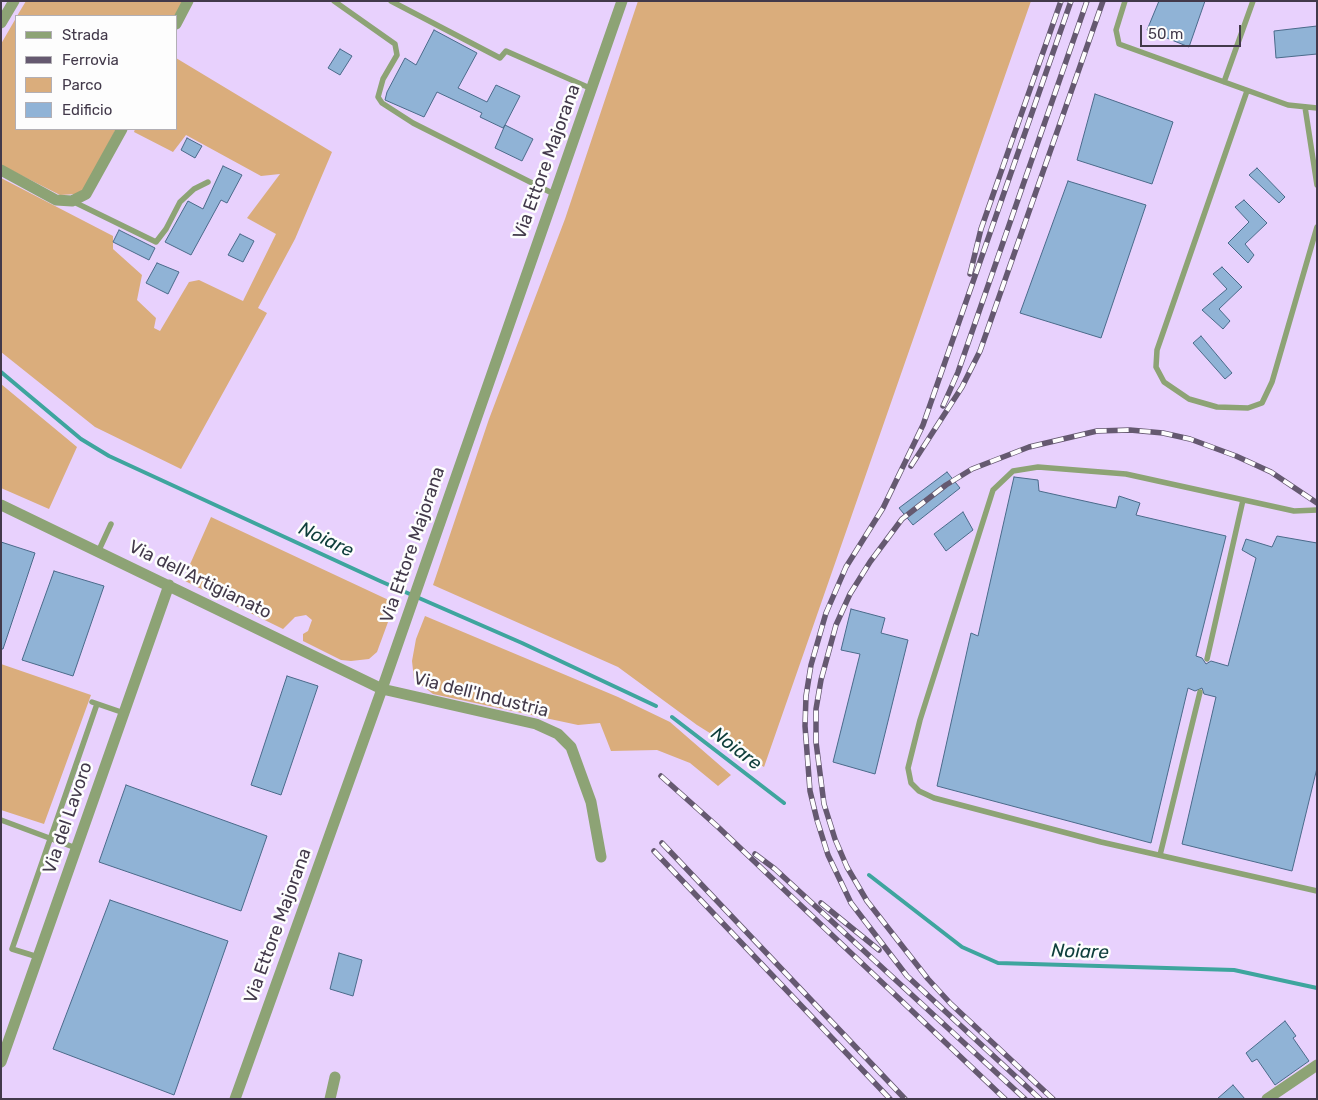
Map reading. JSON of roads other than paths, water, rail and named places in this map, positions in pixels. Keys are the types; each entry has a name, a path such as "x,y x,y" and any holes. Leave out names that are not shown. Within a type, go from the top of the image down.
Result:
{"street":[{"path":"1,23 14,1"},
{"path":"178,20 188,1"},
{"name":"Via Ettore Majorana","path":"235,1099 382,689 622,1"},
{"path":"1,170 56,200 72,201 86,194 121,130"},
{"name":"Via dell'Artigianato","path":"1,505 99,550 382,689"},
{"name":"Via del Lavoro","path":"1,1062 169,585"},
{"name":"Via dell'Industria","path":"382,689 536,724 558,734 571,746 591,802 601,858"},
{"path":"1267,1099 1317,1065"},
{"path":"330,1099 335,1077"}],"lane":[{"path":"334,1 395,44 397,55 383,79 378,97 382,103 413,123 554,194"},
{"path":"391,1 500,58 506,51 592,89"},
{"path":"1125,1 1116,30 1119,44 1288,105 1317,108"},
{"path":"1224,82 1254,1"},
{"path":"1247,91 1157,350 1156,366 1164,382 1189,399 1217,408 1248,408 1262,403 1272,382 1317,227"},
{"path":"1305,107 1317,185"},
{"path":"72,201 156,242 166,229 180,202 194,189 208,182"},
{"path":"1317,510 1294,511 1126,474 1038,467 1012,471 993,490 922,710 908,768 910,783 919,791 934,798 1160,855 1317,891"},
{"path":"1208,659 1243,500"},
{"path":"99,550 112,524"},
{"path":"1160,855 1200,692"},
{"path":"38,957 12,948 94,703 124,713"},
{"path":"1,820 76,848"}],"waterway":[{"name":"Noiare","path":"1,372 81,439 109,456 380,581 522,643 656,706"},
{"name":"Noiare","path":"672,717 784,803"},
{"name":"Noiare","path":"869,875 962,947 998,963 1234,970 1317,988"}],"railway":[{"path":"970,274 981,229 1061,1"},
{"path":"1040,1099 907,976 851,903 828,855 817,820 810,791 805,726 806,696 811,665 826,613 846,567 883,508 923,425 1071,1"},
{"path":"943,406 958,372 1087,1"},
{"path":"911,466 962,387 980,351 1103,1"},
{"path":"1053,1099 951,1004 928,979 867,901 847,867 835,839 824,804 816,742 816,709 821,680 836,625 850,594 870,562 902,519 946,485 972,469 1029,447 1097,431 1130,430 1163,433 1190,439 1236,456 1271,472 1317,503"},
{"path":"661,776 718,827 1005,1099"},
{"path":"662,843 905,1099"},
{"path":"654,851 890,1099"},
{"path":"755,854 775,869 1025,1099"},
{"path":"821,903 879,950"}]}
